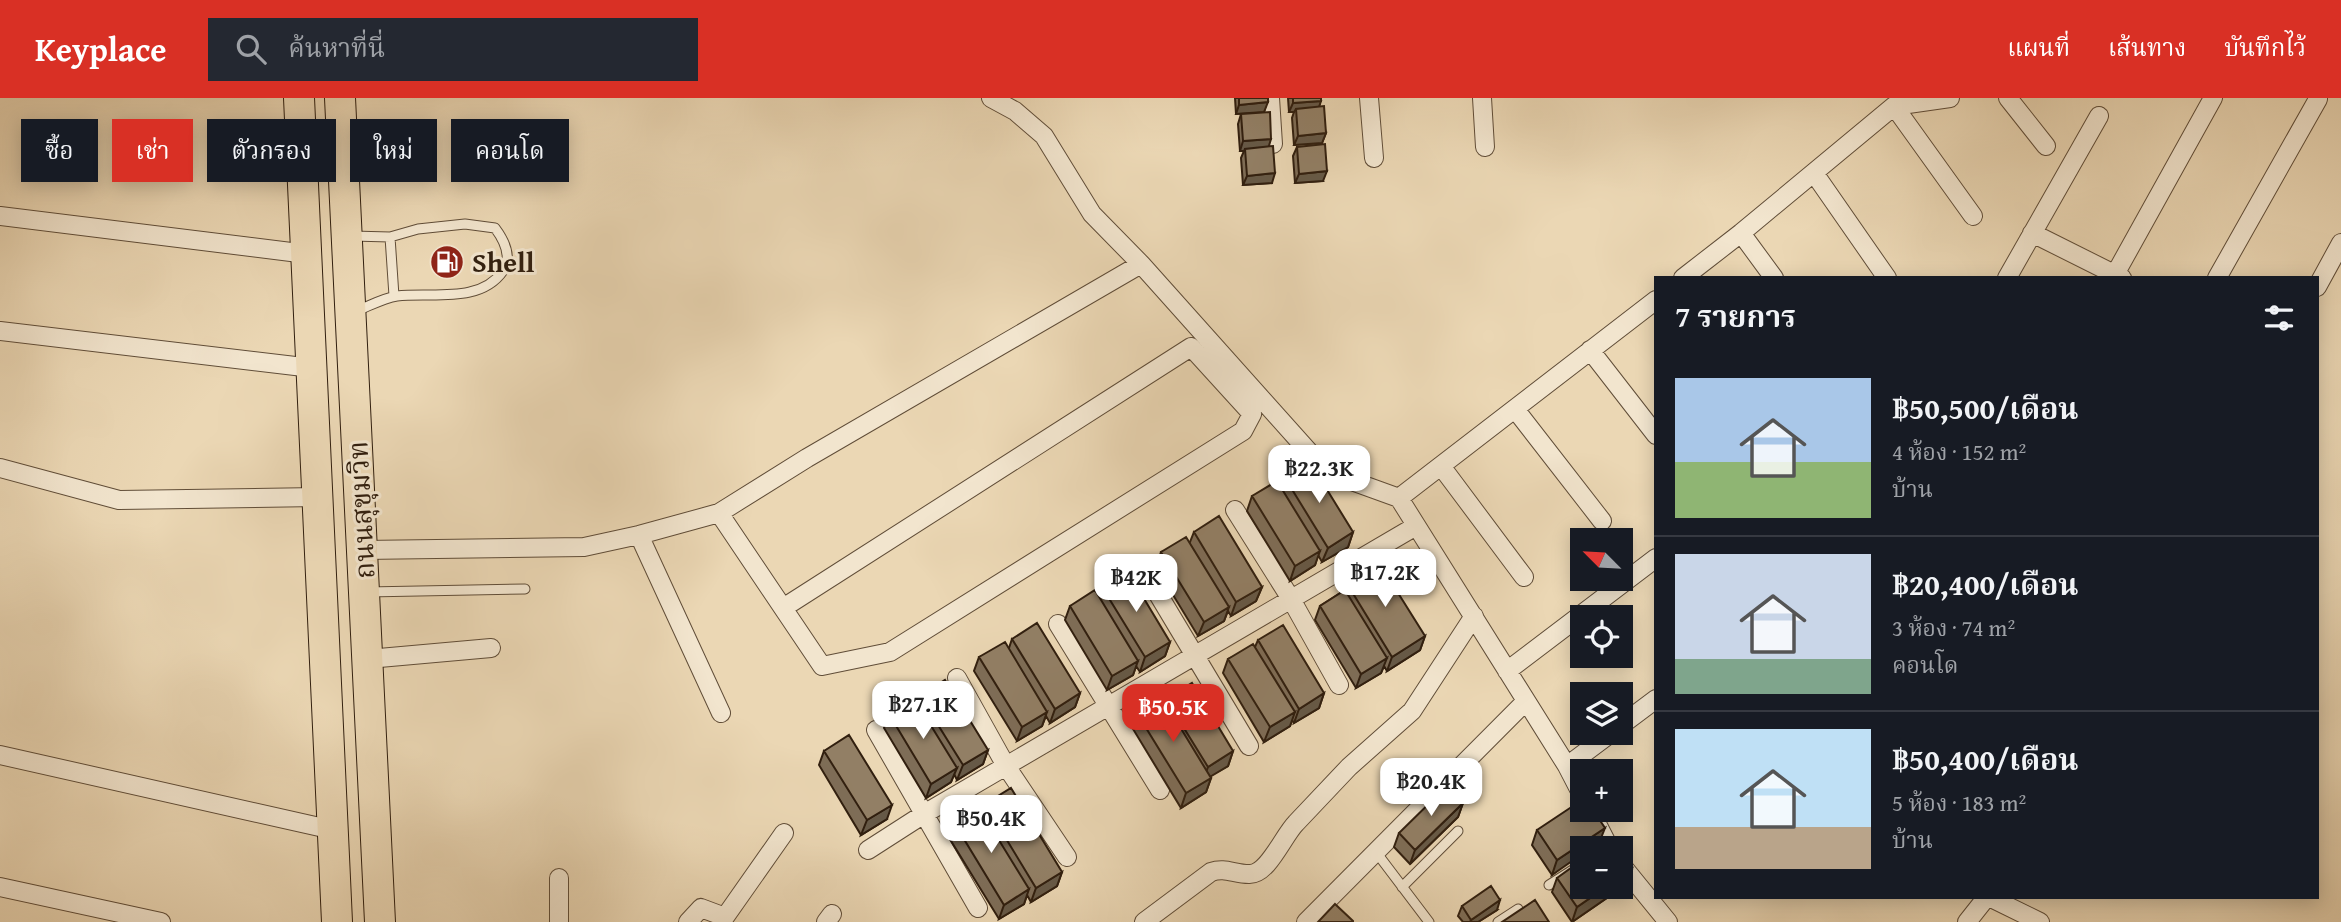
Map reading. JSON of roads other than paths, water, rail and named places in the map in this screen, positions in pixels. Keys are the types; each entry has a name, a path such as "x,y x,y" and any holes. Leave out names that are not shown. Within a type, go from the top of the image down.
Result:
{"highway":[{"name":"ถนนสุขุมวิท","path":"299,98 337,922"},
{"name":"ถนนสุขุมวิท","path":"340,98 380,922"}],"street":[{"path":"991,98 1015,111 1044,135 1092,214 1141,264 1327,472 1399,498 1570,772"},
{"path":"1270,98 1273,144"},
{"path":"1369,98 1374,158"},
{"path":"1482,98 1485,147"},
{"path":"1686,276 1894,106 1950,98"},
{"path":"2008,98 2046,146"},
{"path":"2118,276 2214,98"},
{"path":"2218,276 2318,99"},
{"path":"1894,106 1973,216"},
{"path":"2008,276 2099,116"},
{"path":"1814,173 1887,276"},
{"path":"0,216 307,254"},
{"path":"1741,233 1773,276"},
{"path":"2032,233 2115,276"},
{"path":"2319,283 2341,243"},
{"path":"363,550 584,547 719,513 807,457 1141,264"},
{"path":"1399,498 1654,302"},
{"path":"0,331 312,368"},
{"path":"719,513 822,666 890,652 1242,432 1252,414 1191,347 783,608"},
{"path":"1590,350 1654,432"},
{"path":"1515,409 1602,522"},
{"path":"1441,466 1524,577"},
{"path":"0,468 119,500 318,497"},
{"path":"1235,510 1291,599 1339,685"},
{"path":"868,850 924,814 1416,526"},
{"path":"639,535 721,713"},
{"path":"1507,670 1654,560"},
{"path":"1143,569 1249,746"},
{"path":"1144,922 1211,872 1220,869 1258,873 1267,865 1287,832 1349,767 1412,712 1474,616"},
{"path":"1058,624 1160,790"},
{"path":"368,659 491,648"},
{"path":"957,678 1006,766 1067,857"},
{"path":"1633,716 1654,700"},
{"path":"1306,922 1526,701"},
{"path":"876,730 978,908"},
{"path":"1567,766 1595,745"},
{"path":"0,755 334,830"},
{"path":"688,922 701,908 725,917 784,833"},
{"path":"559,878 559,922"},
{"path":"1633,879 1668,922"},
{"path":"0,887 161,922"},
{"path":"1967,922 1988,899"},
{"path":"1991,899 2040,922"}],"lane":[{"path":"347,236 390,237 418,229 465,224 495,228 506,243 506,266 496,281 471,293 394,296 351,314"},
{"path":"390,237 394,296"},
{"path":"365,592 524,589"},
{"path":"1402,887 1458,831"},
{"path":"1376,852 1429,922"},
{"path":"1549,884 1570,871"},
{"path":"1498,922 1518,909"}],"place":[{"name":"Shell","path":"447,262"}]}
